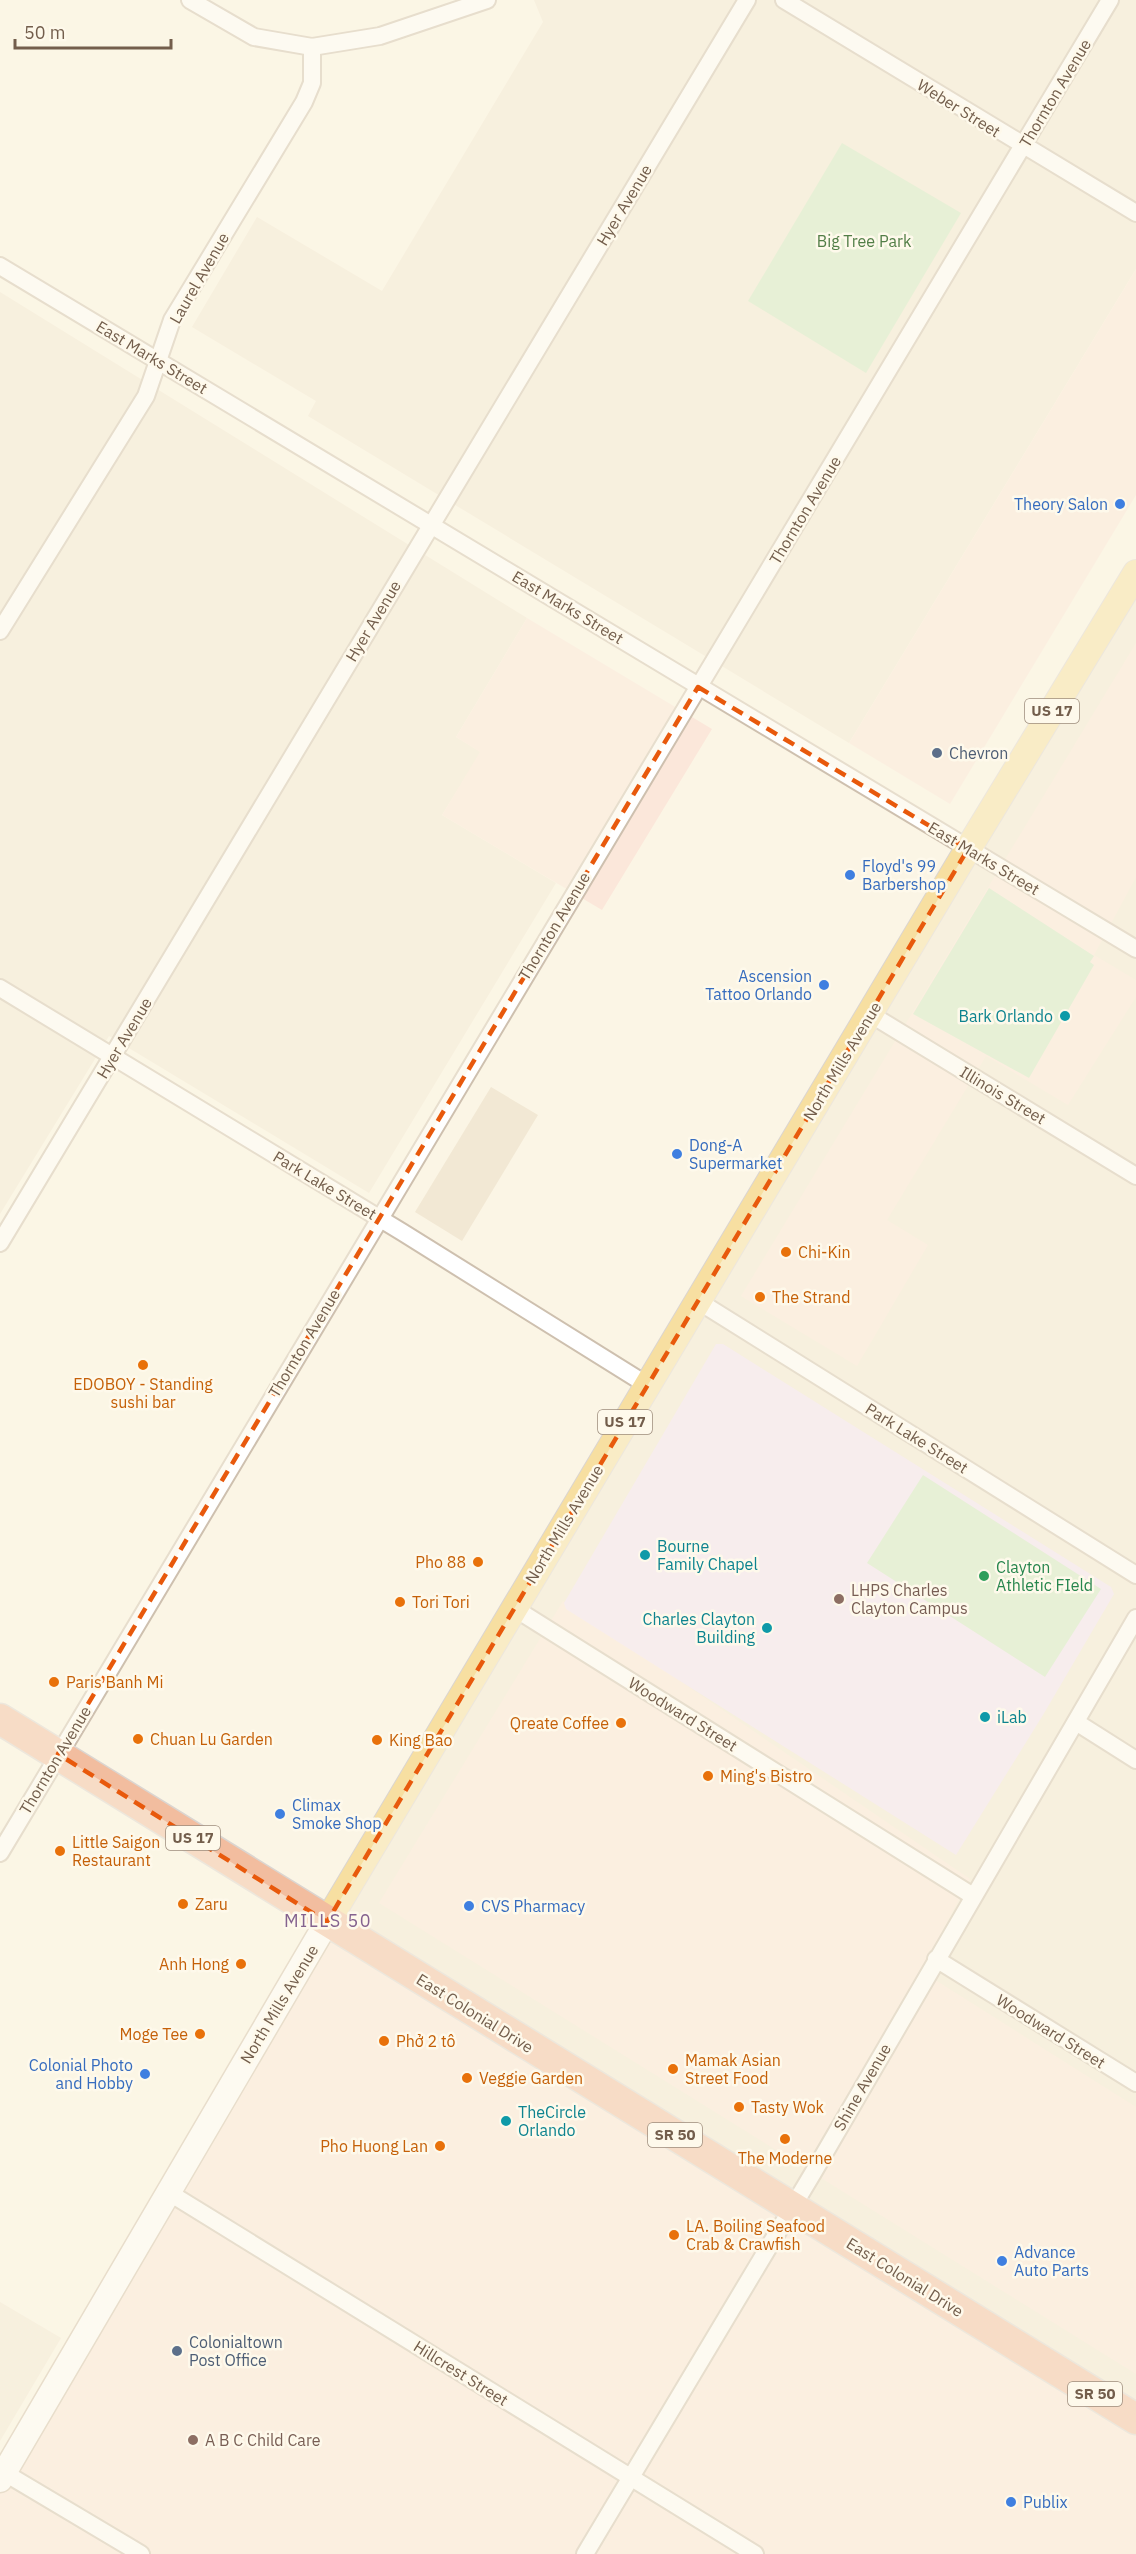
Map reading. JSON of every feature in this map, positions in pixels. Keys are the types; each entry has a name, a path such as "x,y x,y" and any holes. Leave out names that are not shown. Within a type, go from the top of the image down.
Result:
{"highway":[{"name":"East Colonial Drive","path":"0,1719 1136,2419"}],"main road":[{"name":"North Mills Avenue","path":"2,2474 647,1385 1136,573"}],"street":[{"path":"190,0 254,37 312,47 380,36 487,0"},
{"name":"Hyer Avenue","path":"0,1243 747,0"},
{"name":"Weber Street","path":"784,0 1023,147 1136,213"},
{"name":"Thornton Avenue","path":"0,1853 1110,0"},
{"name":"Laurel Avenue","path":"0,631 146,396 172,320 304,102 312,83 312,47"},
{"name":"East Marks Street","path":"0,266 1136,949"},
{"name":"Park Lake Street","path":"0,988 379,1218 647,1385"},
{"name":"Illinois Street","path":"870,1014 1136,1176"},
{"name":"Park Lake Street","path":"698,1301 1136,1575"},
{"name":"Woodward Street","path":"514,1608 973,1896"},
{"name":"Shine Avenue","path":"585,2554 793,2207 1136,1618"},
{"path":"1076,1722 1136,1760"},
{"name":"Woodward Street","path":"936,1959 1136,2083"},
{"name":"Hillcrest Street","path":"168,2192 755,2554"},
{"path":"2,2474 141,2554"}],"highlighted area":[{"path":"698,687 968,849 327,1922 58,1754"}],"shaded area":[{"path":"534,0 1136,0 1136,269 849,743 308,416 316,401 192,327 257,217 382,291 543,22"},
{"path":"1136,269 1136,495 950,804 849,743"},
{"path":"0,292 527,618 456,737 481,752 442,815 556,883 369,1193 109,1036 0,1214"},
{"path":"1136,574 1136,2419 327,1920"},
{"path":"527,618 712,729 602,910 442,815 480,752 456,737"},
{"path":"1136,643 1136,877 1094,955 1136,980 1136,997 1068,1105 986,1056 887,1220 928,1245 857,1366 741,1296"},
{"path":"491,1087 538,1115 462,1241 415,1212"},
{"name":"LHPS Charles Clayton Campus","path":"716,1344 723,1344 1111,1587 1114,1594 1043,1715 956,1855 566,1609 564,1603"},
{"path":"563,1601 970,1879 921,1971 1136,2107 1136,2374 379,1903"},
{"path":"327,1920 1136,2419 1136,2554 0,2554 0,2482"},
{"path":"0,2302 61,2338 0,2441"}],"green space":[{"name":"Big Tree Park","path":"842,143 961,213 866,373 748,301"},
{"path":"989,888 1094,956 1090,962 1094,965 1029,1078 913,1014"},
{"name":"Clayton Athletic FIeld","path":"923,1475 1101,1589 1045,1677 867,1563"}],"place":[{"name":"Theory Salon","path":"1120,504"},
{"name":"Chevron","path":"937,753"},
{"name":"Floyd's 99 Barbershop","path":"850,875"},
{"name":"Ascension Tattoo Orlando","path":"824,985"},
{"name":"Bark Orlando","path":"1065,1016"},
{"name":"Dong-A Supermarket","path":"677,1154"},
{"name":"Chi-Kin","path":"786,1252"},
{"name":"The Strand","path":"760,1297"},
{"name":"EDOBOY - Standing sushi bar","path":"143,1365"},
{"name":"Bourne Family Chapel","path":"645,1555"},
{"name":"Pho 88","path":"478,1562"},
{"name":"Clayton Athletic FIeld","path":"984,1576"},
{"name":"LHPS Charles Clayton Campus","path":"839,1599"},
{"name":"Tori Tori","path":"400,1602"},
{"name":"Charles Clayton Building","path":"767,1628"},
{"name":"Paris Banh Mi","path":"54,1682"},
{"name":"iLab","path":"985,1717"},
{"name":"Qreate Coffee","path":"621,1723"},
{"name":"Chuan Lu Garden","path":"138,1739"},
{"name":"King Bao","path":"377,1740"},
{"name":"Ming's Bistro","path":"708,1776"},
{"name":"Climax Smoke Shop","path":"280,1814"},
{"name":"Little Saigon Restaurant","path":"60,1851"},
{"name":"Zaru","path":"183,1904"},
{"name":"CVS Pharmacy","path":"469,1906"},
{"name":"Anh Hong","path":"241,1964"},
{"name":"Moge Tee","path":"200,2034"},
{"name":"Phở 2 tô","path":"384,2041"},
{"name":"Mamak Asian Street Food","path":"673,2069"},
{"name":"Colonial Photo and Hobby","path":"145,2074"},
{"name":"Veggie Garden","path":"467,2078"},
{"name":"Tasty Wok","path":"739,2107"},
{"name":"TheCircle Orlando","path":"506,2121"},
{"name":"The Moderne","path":"785,2139"},
{"name":"Pho Huong Lan","path":"440,2146"},
{"name":"LA. Boiling Seafood Crab & Crawfish","path":"674,2235"},
{"name":"Advance Auto Parts","path":"1002,2261"},
{"name":"Colonialtown Post Office","path":"177,2351"},
{"name":"A B C Child Care","path":"193,2440"},
{"name":"Publix","path":"1011,2502"}],"district":[{"name":"MILLS 50","path":"328,1921"}]}
